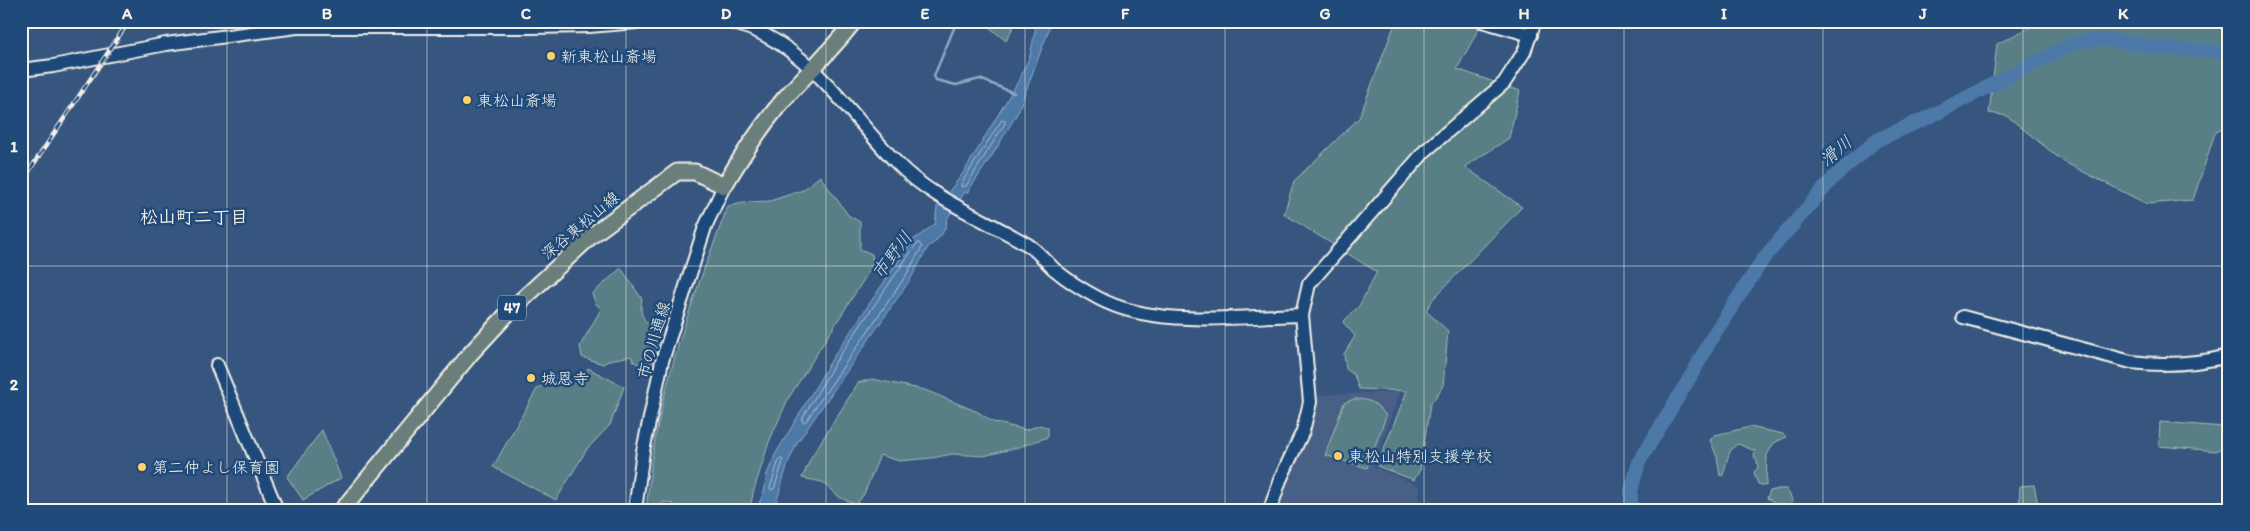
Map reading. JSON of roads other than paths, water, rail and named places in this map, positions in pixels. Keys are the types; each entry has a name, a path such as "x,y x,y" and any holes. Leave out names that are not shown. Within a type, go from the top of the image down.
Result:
{"main road":[{"path":"724,186 751,141 785,98 854,21"},
{"name":"深谷東松山線","path":"342,510 471,352 510,311 592,236 677,172 696,172 724,186"}],"street":[{"path":"21,70 68,64 166,44 277,25 542,27 590,26 648,21"},
{"path":"725,21 769,36 788,48 813,69 897,164 931,190 1025,243 1056,271 1098,298 1131,311 1176,318 1302,315"},
{"path":"1482,21 1531,35"},
{"path":"1270,510 1280,480 1303,431 1310,402 1302,315 1309,284 1323,265 1425,151 1504,83 1515,69 1531,35 1535,21"},
{"name":"市の川通線","path":"635,510 643,451 662,361 703,235 724,186"},
{"path":"1963,316 2131,362 2175,365 2229,356"},
{"path":"217,365 276,510"}],"water":[{"path":"1037,21 1050,21 1049,29 1018,112 995,151 947,219 942,234 928,247 910,280 797,443 788,463 774,510 756,510 764,492 767,474 775,455 832,359 912,241 935,224 937,207 964,172 1020,78 1030,56"}],"waterway":[{"path":"957,21 934,76 936,80 956,85 980,79 1014,93"},
{"name":"滑川","path":"1631,510 1631,491 1639,462 1714,334 1764,258 1834,177 1877,140 1931,116 2071,44 2103,40 2164,48 2229,53"}],"railway":[{"path":"21,183 129,21"}],"place":[{"name":"新東松山斎場","path":"551,56"},
{"name":"東松山斎場","path":"467,100"},
{"name":"城恩寺","path":"531,378"},
{"name":"東松山特別支援学校","path":"1338,456"},
{"name":"第二仲よし保育園","path":"142,467"}],"district":[{"name":"松山町二丁目","path":"194,217"}],"water label":[{"name":"市野川","path":"892,255"}]}
